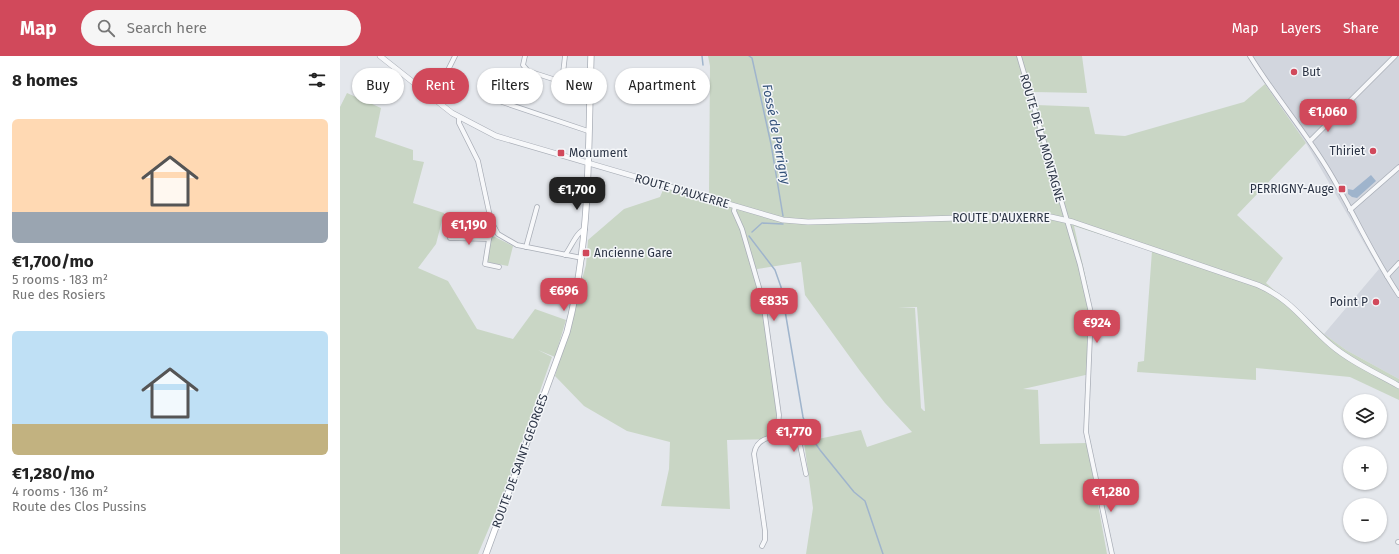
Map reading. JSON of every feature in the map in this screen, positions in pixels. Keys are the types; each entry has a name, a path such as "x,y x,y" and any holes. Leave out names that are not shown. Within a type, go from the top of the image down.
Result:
{"main road":[{"name":"ROUTE DE SAINT-GEORGES","path":"591,56 591,68"},
{"name":"ROUTE DE SAINT-GEORGES","path":"486,554 555,367 567,332 576,297 583,258 589,104"}],"street":[{"name":"ROUTE D'AUXERRE","path":"380,56 412,81"},
{"path":"449,68 455,56"},
{"path":"525,56 523,65 526,69 551,78"},
{"path":"564,68 565,56"},
{"name":"ROUTE DE LA MONTAGNE","path":"1019,56 1065,219 1080,265 1091,313 1086,432 1112,554"},
{"path":"1250,56 1271,90 1310,141 1330,172 1399,295"},
{"path":"1310,141 1395,56"},
{"name":"ROUTE D'AUXERRE","path":"442,104 459,117 496,136 587,164 783,220 801,222 1033,216 1065,219 1276,293 1289,303 1334,348 1399,386"},
{"path":"508,104 588,131"},
{"path":"459,117 459,123 481,169 493,227 498,234 517,245 583,258"},
{"path":"1350,210 1399,167"},
{"path":"735,206 734,211 742,229 763,301 779,415 777,437"},
{"path":"526,247 537,207"},
{"path":"493,227 489,239 485,264 499,267"},
{"path":"565,255 571,248 578,234 585,229"},
{"path":"450,238 489,239"},
{"path":"1387,276 1399,263"},
{"path":"762,546 765,540 765,531 754,454 755,446 758,443 770,438 777,437 797,441 800,445 806,474"}],"shaded area":[{"path":"1247,56 1399,56 1399,379 1346,350 1324,334 1379,269 1306,143"}],"green space":[{"path":"708,56 1082,56 1087,93 1033,92 1036,105 1089,107 1095,134 1125,136 1244,102 1265,84 1306,143 1237,215 1283,258 1266,283 1324,334 1346,350 1399,379 1399,400 1350,377 1256,368 1256,380 1137,372 1138,362 1144,361 1152,251 1074,226 1090,297 1090,374 1023,389 1038,390 1040,444 1087,443 1107,554 806,554 813,508 804,442 861,430 867,447 912,432 885,403 860,371 805,295 801,262 757,269 780,418 774,439 727,440 730,509 661,506 669,469 670,442 627,431 584,406 555,376 586,265 588,240 624,209 660,197 666,183 709,194 710,68","holes":["917,307 924,411 921,408 915,308 898,308"]},
{"path":"347,93 352,95 352,104 372,104 381,108 375,137 413,150 413,160 424,162 413,203 444,213 436,244 418,268 448,281 477,329 513,339 535,309 566,320 555,357 538,350 552,357 503,495 478,554 340,554 340,107"},
{"path":"491,235 513,246 508,266 487,262"}],"water":[{"path":"1371,175 1376,181 1357,198 1348,194 1348,189 1353,190"}],"waterway":[{"name":"Fossé de Perrigny","path":"702,56 703,65"},
{"name":"Fossé de Perrigny","path":"749,56 752,58 771,144 783,216"},
{"name":"Fossé de Perrigny","path":"752,232 762,223 783,224"},
{"name":"Fossé de Perrigny","path":"749,236 775,270 781,287 803,417 809,434 854,492 865,501 883,554"}],"place":[{"name":"But","path":"1294,72"},
{"name":"Thiriet","path":"1373,151"},
{"name":"Monument","path":"561,153"},
{"name":"PERRIGNY-Auge","path":"1342,189"},
{"name":"Ancienne Gare","path":"586,253"},
{"name":"Point P","path":"1376,302"}]}
